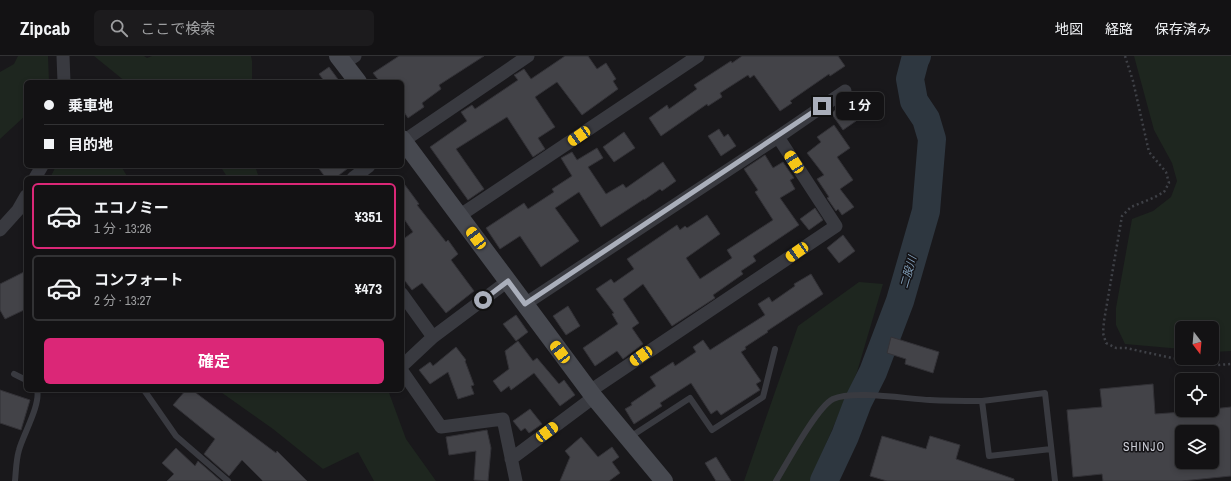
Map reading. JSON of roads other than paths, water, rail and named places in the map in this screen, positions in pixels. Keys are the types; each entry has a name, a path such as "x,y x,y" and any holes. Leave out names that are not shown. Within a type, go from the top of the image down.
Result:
{"street":[{"path":"62,56 64,80"},
{"path":"404,140 528,56"},
{"path":"460,216 698,56"},
{"path":"346,58 357,80"},
{"path":"525,304 845,91"},
{"path":"511,459 592,394 836,226 778,137"},
{"path":"404,144 460,216 592,394 664,481"},
{"path":"356,176 367,168"},
{"path":"0,230 18,210 24,200"},
{"path":"404,364 433,337 508,281"},
{"path":"404,297 433,337"},
{"path":"404,374 441,427 503,419 516,481"}],"lane":[{"path":"629,438 690,398 712,430 763,397 775,349"},
{"path":"14,374 24,379"},
{"path":"15,481 19,450 36,405 38,392"},
{"path":"145,392 176,436 228,481"},
{"path":"776,481 818,413 833,399 848,396 870,396 932,400 982,401 1045,393 1055,481"},
{"path":"982,401 989,456 1051,449"}],"waterway":[{"name":"二股川","path":"824,481 845,436 858,402 873,372 900,301 926,211 932,139 926,119 914,101 910,79 917,56"}],"district":[{"name":"SHINJO","path":"1144,447"}]}
